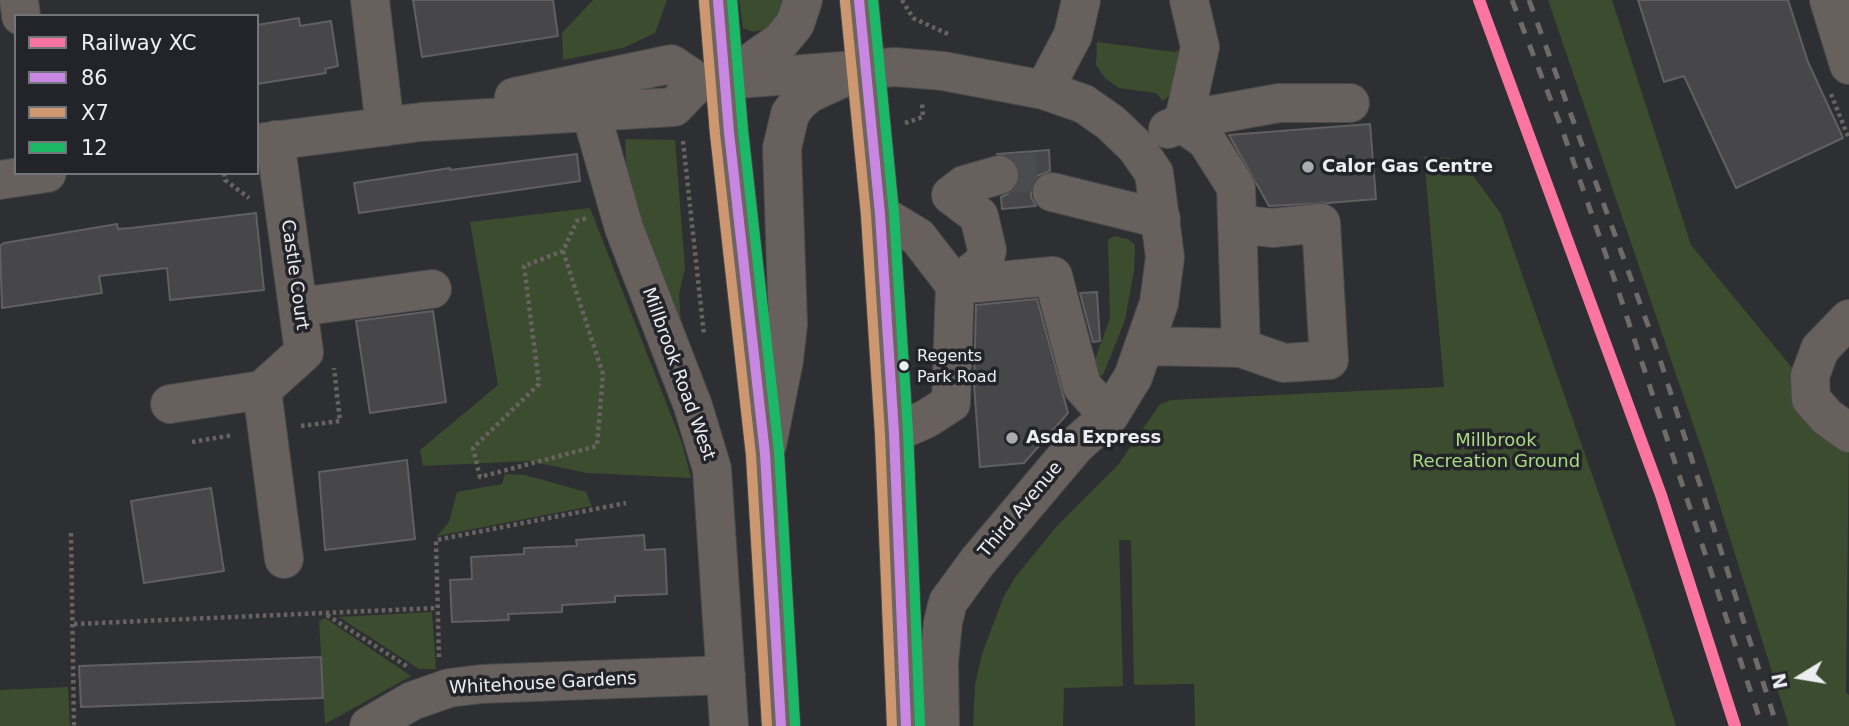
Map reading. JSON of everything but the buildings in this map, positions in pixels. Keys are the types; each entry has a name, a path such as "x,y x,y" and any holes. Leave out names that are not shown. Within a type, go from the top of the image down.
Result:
{"highway":[{"path":"718,0 711,82 765,454 781,726"},
{"path":"859,0 880,214 894,433 906,726"}],"street":[{"path":"370,0 403,125"},
{"path":"266,142 403,125 674,107 781,41 794,24 803,0"},
{"path":"1044,90 1073,36 1081,0"},
{"path":"1183,124 1200,47 1189,0"},
{"path":"1829,0 1849,65"},
{"path":"403,125 520,95 671,64 711,82"},
{"name":"Third Avenue","path":"711,82 867,69 919,68 1044,90 1084,104 1136,147 1154,173 1144,213 1165,257 1159,303 1145,346 1133,377 1109,416 1076,445 978,561 948,602 939,662 940,726"},
{"path":"765,454 784,360 788,324 781,176 782,148 788,121 798,103 810,93 867,69"},
{"path":"1136,147 1159,132 1190,119 1279,103 1350,103"},
{"name":"Millbrook Road West","path":"591,113 618,207 693,406 712,469 729,726"},
{"path":"1183,124 1206,140 1236,187 1241,348"},
{"name":"Castle Court","path":"262,390 304,352 299,307 266,142"},
{"path":"0,180 34,175"},
{"path":"1051,182 1144,213"},
{"path":"955,285 984,263 987,250 979,216 951,195 964,185 1000,185"},
{"path":"880,214 918,237 955,285 951,403 926,419 894,433"},
{"path":"1145,346 1241,348 1284,363 1329,360 1321,223 1272,228 1237,224"},
{"path":"955,285 1053,276 1082,386 1109,416"},
{"path":"299,307 432,289"},
{"path":"1849,319 1820,349 1810,376 1811,399 1827,417 1849,433"},
{"path":"170,404 262,390 284,559"},
{"name":"Whitehouse Gardens","path":"369,726 412,701 440,690 481,684 726,675"}],"path":[{"path":"908,123 923,117"},
{"path":"683,141 705,337"},
{"path":"563,251 603,374 597,446 480,477 473,449 539,384 524,266 563,251 578,221 618,207"},
{"path":"192,442 267,430"},
{"path":"440,690 436,540 626,503"},
{"path":"71,533 74,726"},
{"path":"74,624 327,615 437,608"},
{"path":"327,615 440,690"}],"green space":[{"path":"593,0 667,0 655,33 623,48 563,60 562,33"},
{"path":"739,0 790,0 768,28 753,32 743,28"},
{"path":"1548,0 1612,0 1691,245 1849,437 1846,693 1849,695 1849,726 1789,726 1707,465"},
{"path":"1097,42 1175,52 1187,47 1175,90 1163,101 1156,93 1119,88 1105,78 1096,65"},
{"path":"625,139 675,140 685,268 679,294 682,341 629,211"},
{"name":"Millbrook Recreation Ground","path":"1424,156 1461,159 1501,214 1645,626 1676,726 1195,726 1194,684 1134,685 1131,540 1119,540 1123,686 1064,688 1063,726 973,726 975,685 982,654 1004,596 1016,576 1057,526 1118,465 1160,404 1171,400 1444,387"},
{"path":"590,208 682,443 691,478 587,473 529,461 423,466 420,450 498,385 470,222"},
{"path":"1114,236 1128,239 1135,245 1134,271 1125,320 1103,375 1098,377 1093,365 1110,318 1108,240"},
{"path":"505,474 525,475 586,492 592,506 437,536 449,522 457,492 502,484"},
{"path":"432,612 436,669 419,669 339,617"},
{"path":"325,618 411,676 325,724 319,621"},
{"path":"68,687 70,726 0,726 0,690"}],"tunnel":[{"path":"999,175 1050,171"}],"railway":[{"path":"1512,0 1562,129 1616,284 1762,726"},
{"path":"1529,0 1656,347 1777,726"}],"rail line":[{"name":"XC","path":"1479,0 1661,495 1735,726"}],"transit line":[{"name":"86","path":"718,0 729,132 765,454 781,726"},
{"name":"12","path":"732,0 743,131 779,452 795,725"},
{"name":"86","path":"859,0 880,214 894,433 906,726"},
{"name":"12","path":"873,0 894,213 908,432 920,725"},
{"name":"X7","path":"704,1 715,134 751,455 767,726"},
{"name":"X7","path":"845,1 866,215 880,434 892,726"}],"place":[{"name":"Calor Gas Centre","path":"1308,167"},
{"name":"Regents Park Road","path":"904,366"},
{"name":"Asda Express","path":"1012,438"}]}
